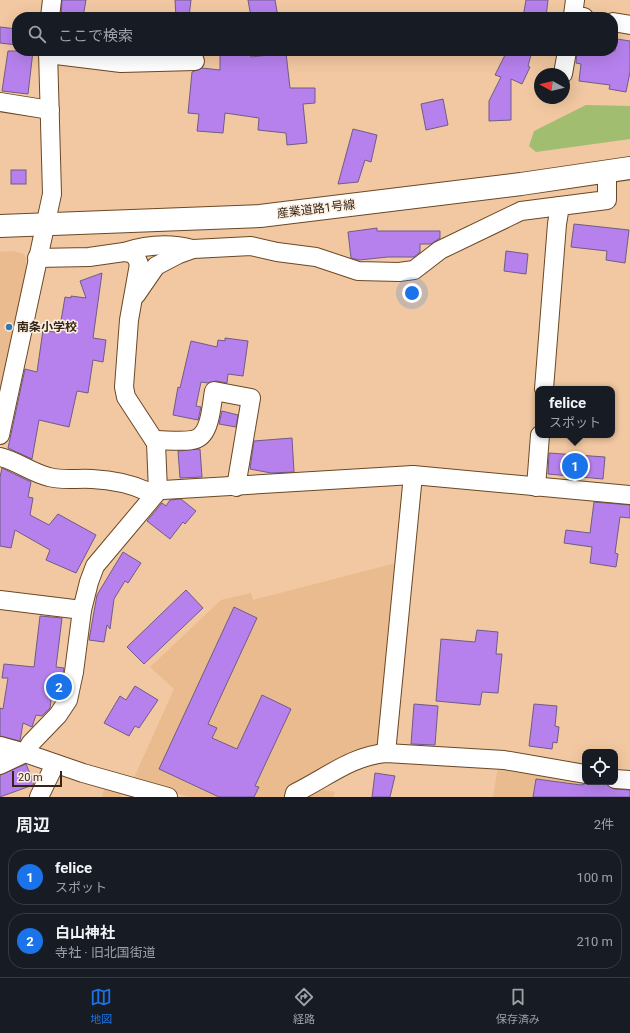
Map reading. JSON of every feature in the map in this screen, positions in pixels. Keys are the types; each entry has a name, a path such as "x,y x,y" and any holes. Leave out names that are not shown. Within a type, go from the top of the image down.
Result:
{"street":[{"path":"51,12 52,0"},
{"path":"618,23 630,25"},
{"path":"0,435 37,258 47,223 52,194 48,56"},
{"path":"70,56 121,63 195,61"},
{"path":"564,68 566,56"},
{"path":"0,102 50,110"},
{"name":"産業道路1号線","path":"0,226 260,216 521,184 630,168"},
{"path":"134,298 156,266 179,254 193,249 251,246 277,252 316,257 358,271 399,272 414,270 440,250 521,212 607,200 607,172"},
{"path":"544,386 557,224 560,206"},
{"path":"37,258 88,257 124,252 142,246 179,245 193,249"},
{"path":"0,765 25,753 31,743 58,715 68,700 74,672 82,610 89,582 95,566 158,491 156,443 126,397 124,387 128,320 134,298 139,264 136,257 131,253 124,252"},
{"path":"154,440 193,440 203,434 206,428 214,391 251,398 236,487"},
{"path":"536,487 540,438"},
{"path":"0,457 48,477 62,480 91,479 111,481 134,485 146,491 236,487 413,475 630,495"},
{"path":"386,753 413,475"},
{"path":"0,600 82,610"},
{"path":"0,746 55,764 168,797"},
{"path":"294,797 296,793 353,760 374,754 386,753 504,760 582,773"},
{"path":"39,797 55,764"},
{"path":"618,779 630,780"}],"shaded area":[{"name":"南条小学校","path":"13,251 24,254 26,259 26,277 0,412 0,252"},
{"path":"396,563 381,745 286,797 189,797 133,780 174,689 150,667 221,600 251,593 253,600"},
{"path":"498,767 582,781 582,785 621,785 620,797 493,797"},
{"path":"105,786 121,790 121,797 102,797"},
{"path":"319,789 335,792 333,797 303,797"}],"green space":[{"path":"586,105 630,106 630,139 536,152 529,146 534,131"}],"building":[{"path":"62,0 86,0 84,12 61,12"},
{"path":"175,0 191,0 190,12 176,12"},
{"path":"248,0 275,0 277,12 250,12"},
{"path":"526,0 548,0 547,12 524,12"},
{"path":"0,27 12,28 12,44 0,43"},
{"path":"618,39 630,41 630,72 626,92 609,89 610,85 579,81 581,64 576,63 577,56 618,56"},
{"path":"8,51 12,51 12,56 32,56 28,94 2,91"},
{"path":"220,56 286,56 290,88 315,88 315,103 303,104 307,143 287,145 286,133 258,130 259,118 225,113 223,133 197,131 199,114 188,113 192,72 202,68 220,70"},
{"path":"504,56 531,56 528,66 530,67 522,84 511,79 511,120 489,121 489,101 501,77 495,75"},
{"path":"443,99 448,125 426,130 421,104"},
{"path":"353,129 377,135 371,162 365,160 358,182 338,184"},
{"path":"11,170 26,170 26,184 11,184"},
{"path":"574,224 629,230 625,263 606,260 607,251 571,247"},
{"path":"377,228 377,231 440,231 440,238 431,244 420,244 420,252 414,257 388,257 359,260 351,258 348,232"},
{"path":"506,251 528,254 526,274 504,271"},
{"path":"102,273 93,338 106,340 103,362 93,360 88,393 77,391 69,427 39,420 32,459 8,448 25,369 37,372 43,330 59,333 65,297 71,298 71,296 86,298 80,281"},
{"path":"225,338 248,341 243,376 228,374 227,383 216,381 208,383 201,382 196,406 201,407 198,420 173,415 178,387 180,388 191,341 217,347 218,340 225,341"},
{"path":"222,411 238,415 236,427 219,424"},
{"path":"292,438 294,472 271,473 250,469 254,441"},
{"path":"200,449 202,477 180,478 178,451"},
{"path":"549,453 605,457 603,479 548,474"},
{"path":"2,468 31,482 28,497 33,498 30,515 49,525 58,514 96,535 76,573 46,560 50,550 15,530 11,548 0,546 0,477"},
{"path":"181,499 196,511 185,524 183,522 170,539 147,521 162,503 166,506 170,500"},
{"path":"594,502 630,505 630,518 620,517 615,553 618,554 616,567 590,563 592,547 564,543 566,530 590,533"},
{"path":"123,552 141,563 128,583 125,581 114,599 110,629 107,625 104,642 89,640 97,595"},
{"path":"186,590 203,608 144,664 127,647"},
{"path":"234,607 257,618 208,724 217,728 212,738 237,749 262,695 291,709 255,786 259,787 254,797 219,797 159,769"},
{"path":"40,616 62,618 56,667 64,668 59,692 52,692 50,708 42,716 36,715 32,727 23,723 20,741 0,736 0,708 3,709 8,678 2,678 4,664 34,667"},
{"path":"477,630 498,632 496,654 502,654 498,693 482,692 480,705 436,701 441,639 475,642"},
{"path":"135,686 158,700 139,728 135,726 129,736 104,723 120,696 126,700"},
{"path":"414,704 438,706 435,745 411,744"},
{"path":"534,704 557,706 555,726 559,727 557,743 553,742 552,749 529,746"},
{"path":"26,764 34,783 33,785 0,797 0,775"},
{"path":"375,773 395,776 390,797 372,797"},
{"path":"536,779 581,785 608,785 614,789 630,790 630,797 533,797"}],"place":[{"name":"南条小学校","path":"9,327"},
{"name":"felice","path":"575,466"},
{"name":"白山神社","path":"59,687"}]}
